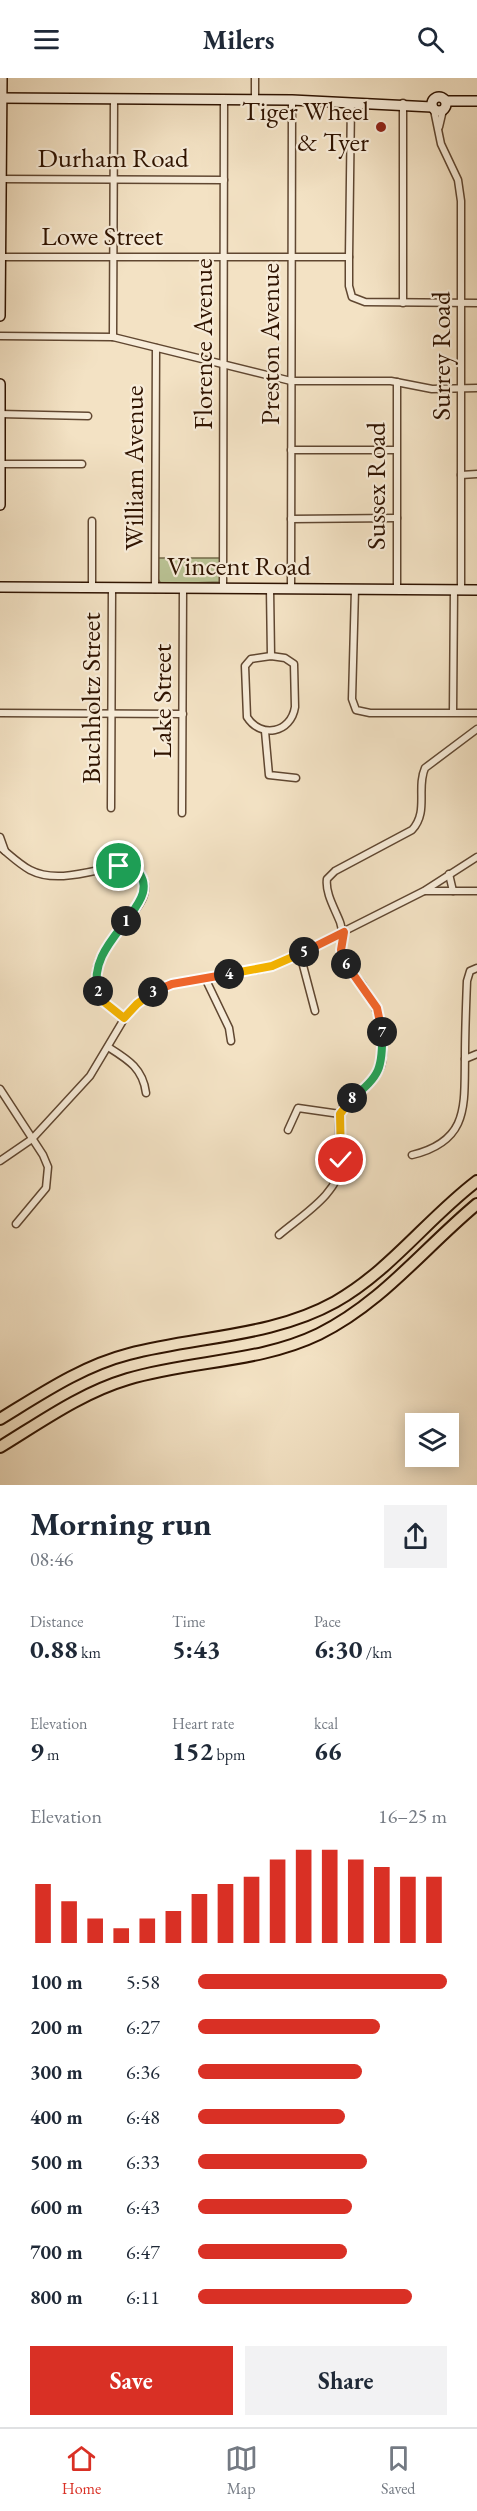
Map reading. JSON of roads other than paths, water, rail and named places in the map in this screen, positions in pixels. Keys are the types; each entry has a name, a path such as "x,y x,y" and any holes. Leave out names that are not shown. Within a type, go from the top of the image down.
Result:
{"highway":[{"path":"0,1419 64,1380 100,1363 155,1347 246,1333 281,1324 335,1302 382,1268 477,1181"},
{"path":"0,1447 80,1398 106,1386 158,1372 253,1356 318,1334 363,1307 477,1204"}],"street":[{"path":"0,316 2,78"},
{"path":"255,78 255,100"},
{"path":"1,98 292,100 477,106"},
{"path":"113,338 114,99"},
{"name":"Florence Avenue","path":"223,588 224,100"},
{"name":"Preston Avenue","path":"291,589 292,100"},
{"path":"439,106 477,101"},
{"path":"351,102 350,293 359,302 477,303"},
{"path":"400,104 403,303"},
{"name":"Surrey Road","path":"439,106 439,127 445,156 460,189 461,474 453,712"},
{"name":"Durham Road","path":"1,178 224,180"},
{"name":"Lowe Street","path":"0,257 349,257"},
{"path":"0,336 113,338 291,381 397,382 432,389 477,388"},
{"name":"William Avenue","path":"155,589 156,348"},
{"name":"Sussex Road","path":"397,382 397,589"},
{"path":"0,384 0,505"},
{"path":"0,414 88,416"},
{"path":"291,450 396,450"},
{"path":"0,464 82,464"},
{"path":"461,474 477,474"},
{"path":"291,519 396,518"},
{"path":"92,521 92,588"},
{"name":"Vincent Road","path":"0,587 477,590"},
{"name":"Buchholtz Street","path":"111,808 112,589"},
{"name":"Lake Street","path":"182,813 183,589"},
{"path":"270,589 271,656"},
{"path":"355,589 352,699 357,710 368,713 477,713"},
{"path":"271,656 285,658 294,664 295,707 294,714 287,725 281,729 265,731 251,724 247,717 245,666 251,659 271,656"},
{"path":"0,713 183,714"},
{"path":"279,1235 339,1178 340,1114 349,1101 372,1081 381,1067 382,1049 377,1008 342,956 344,932 328,889 327,879 330,874 412,830 422,812 425,768 477,729"},
{"path":"265,731 269,775 296,778"},
{"path":"0,837 3,849 30,870 47,876 127,866 135,868 142,875 145,885 142,897 103,953 95,975 97,989 104,1002 124,1018"},
{"path":"0,1161 32,1139 90,1076 124,1018 143,998 159,989 205,978 262,969 300,954 424,891 477,857"},
{"path":"449,874 453,891"},
{"path":"424,891 477,891"},
{"path":"300,954 315,1011"},
{"path":"412,1155 439,1145 455,1130 465,1105 467,981 470,971 477,968"},
{"path":"205,978 229,1028 231,1041"},
{"path":"108,1047 138,1069 144,1081 146,1093"},
{"path":"465,1059 477,1054"},
{"path":"0,1089 46,1162 48,1181 37,1202 16,1224"},
{"path":"288,1130 298,1108 340,1114"}],"place":[{"name":"Tiger Wheel & Tyer","path":"381,127"}]}
